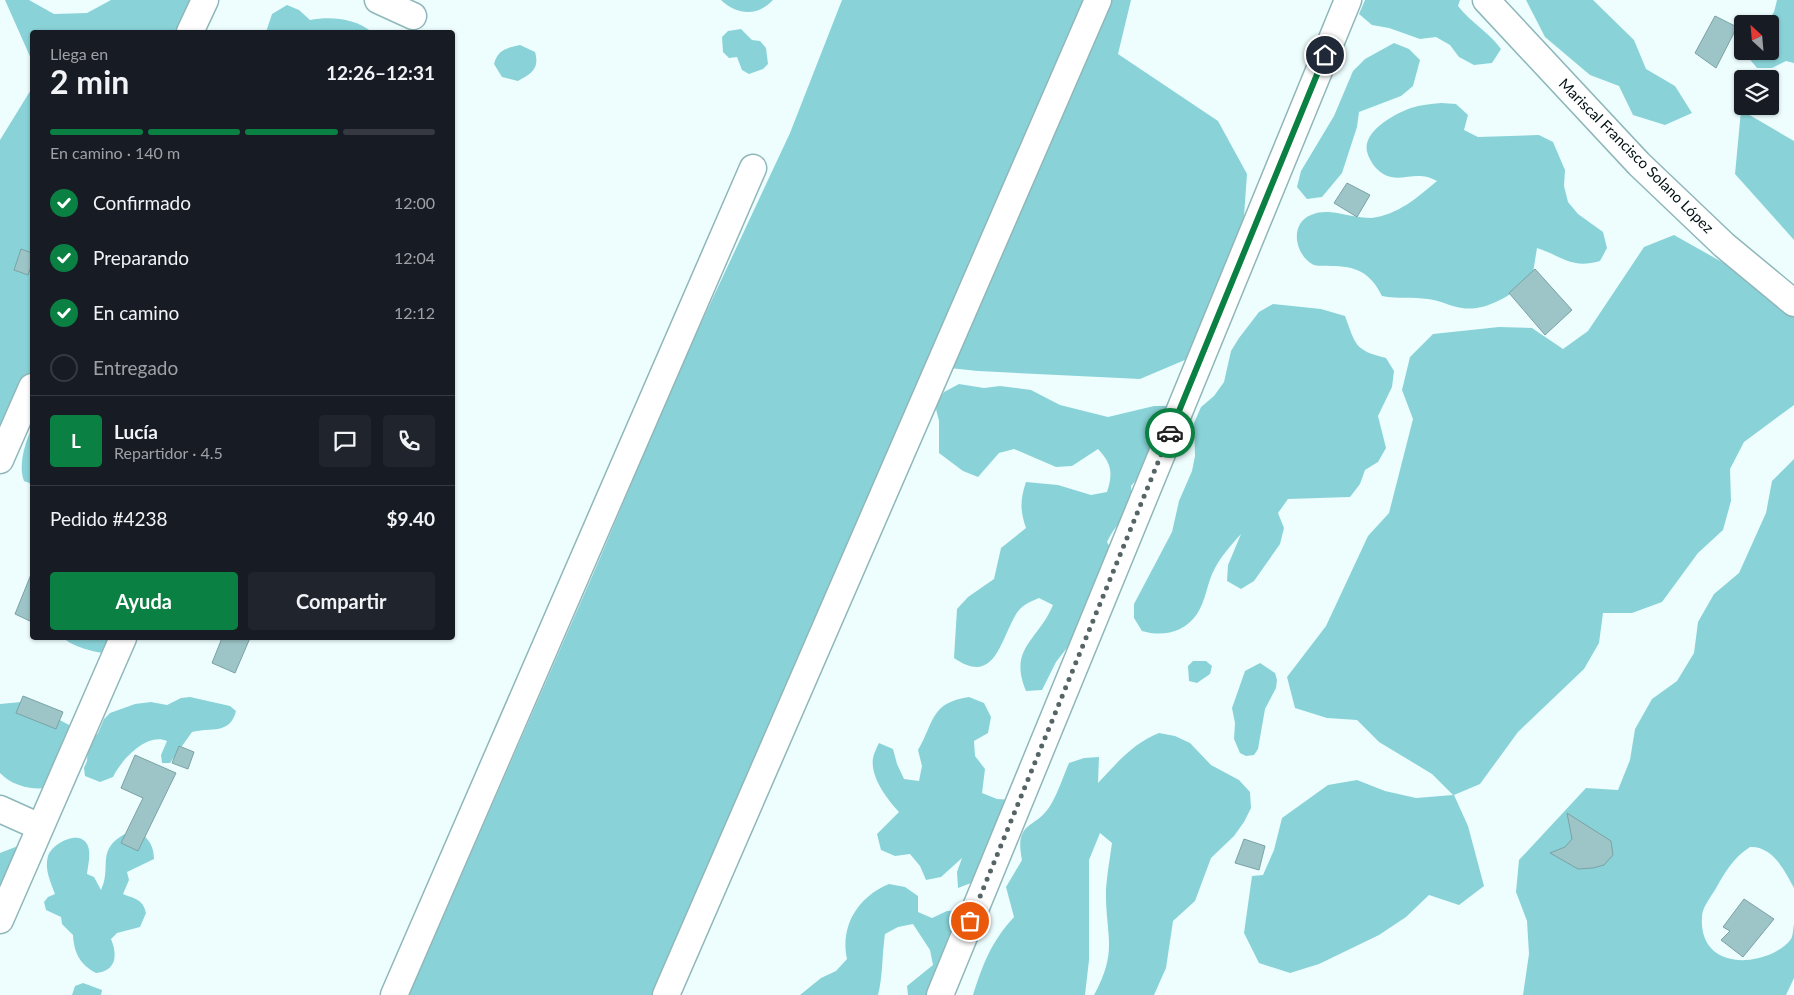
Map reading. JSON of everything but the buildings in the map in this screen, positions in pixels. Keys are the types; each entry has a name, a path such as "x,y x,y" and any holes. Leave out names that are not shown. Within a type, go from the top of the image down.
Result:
{"street":[{"path":"191,30 205,0"},
{"path":"378,0 413,16"},
{"path":"666,995 1098,0"},
{"path":"940,995 1348,0"},
{"name":"Mariscal Francisco Solano López","path":"1486,0 1639,164 1724,245 1794,303"},
{"path":"394,995 753,168"},
{"path":"0,460 30,392"},
{"path":"0,920 122,640"},
{"path":"0,809 40,827"}],"shaded area":[{"path":"5,0 29,0 54,14 87,13 111,0 206,0 193,30 30,30 30,56"},
{"path":"721,0 773,0 760,9 747,12 734,9"},
{"path":"842,0 1131,0 1118,54 1218,121 1247,174 1238,301 1199,354 1140,379 978,371 940,367 665,995 409,995 597,565 681,366 790,133"},
{"path":"1365,0 1460,0 1458,6 1501,49 1492,63 1474,65 1459,57 1450,45 1436,37 1420,39 1389,28 1372,25 1359,14"},
{"path":"1526,0 1593,0 1634,40 1646,69 1675,86 1692,113 1665,125 1633,115 1619,86 1590,75 1545,37"},
{"path":"1777,0 1794,0 1794,63 1786,61 1772,68 1757,68 1750,60 1779,60 1779,15 1772,15"},
{"path":"287,5 299,10 310,20 342,19 369,30 267,30 272,14"},
{"path":"741,29 752,40 760,41 766,48 768,64 763,69 749,74 742,70 737,57 729,58 723,52 722,37 728,31"},
{"path":"1394,43 1409,49 1420,60 1413,86 1401,96 1359,112 1357,127 1342,173 1322,197 1307,199 1297,187 1301,171 1334,116 1353,71 1365,59"},
{"path":"520,45 535,52 535,67 527,76 518,81 502,77 494,64 498,55 504,50"},
{"path":"30,91 30,404 0,471 0,140"},
{"path":"1441,103 1456,104 1468,115 1464,130 1478,137 1539,135 1553,142 1565,170 1564,186 1568,202 1578,214 1603,232 1607,248 1600,261 1582,264 1574,263 1537,248 1532,279 1499,300 1481,307 1471,308 1458,307 1428,299 1382,296 1367,276 1355,269 1316,265 1306,259 1298,246 1297,238 1297,231 1304,219 1324,212 1367,218 1381,216 1407,204 1437,181 1423,176 1397,178 1385,175 1373,164 1368,155 1367,147 1373,132 1396,115 1414,107"},
{"path":"1741,115 1750,115 1794,141 1794,240 1735,174"},
{"path":"1674,235 1729,266 1779,304 1794,310 1794,405 1744,442 1730,469 1731,501 1723,530 1698,553 1662,602 1632,613 1603,613 1599,643 1584,669 1518,732 1480,784 1454,795 1468,826 1484,886 1459,905 1429,895 1406,917 1379,935 1319,964 1290,973 1259,963 1244,933 1252,876 1263,875 1274,850 1282,818 1328,785 1357,780 1385,791 1416,798 1453,795 1432,774 1379,742 1357,720 1327,718 1295,708 1287,677 1326,626 1368,536 1389,513 1413,419 1402,390 1410,357 1433,334 1499,327 1532,328 1563,349 1588,331 1644,247"},
{"path":"1273,304 1321,309 1345,316 1354,340 1358,345 1368,352 1386,358 1394,371 1392,387 1378,416 1386,448 1378,462 1365,470 1360,484 1350,497 1288,499 1278,513 1284,528 1280,544 1254,581 1241,589 1227,581 1228,565 1241,534 1215,568 1200,609 1186,626 1172,632 1157,634 1142,631 1134,618 1134,604 1172,532 1179,501 1192,471 1195,456 1194,423 1201,407 1214,396 1224,382 1231,351 1239,338 1259,312"},
{"path":"959,384 984,388 1000,386 1031,390 1060,405 1108,417 1154,406 1171,406 1151,463 1131,486 1130,504 1127,511 1107,542 1115,556 1094,613 1056,662 1042,690 1026,691 1021,676 1021,664 1027,645 1047,617 1053,605 1039,598 1022,607 1015,616 994,657 987,664 978,667 967,665 954,658 957,609 968,597 994,579 1001,548 1026,528 1022,505 1026,482 1058,485 1091,495 1107,492 1110,479 1109,464 1098,449 1072,466 1056,467 1014,449 999,453 978,477 963,471 939,453 939,421 935,405 944,392"},
{"path":"30,433 30,483 24,481 22,475 22,461"},
{"path":"1794,459 1794,888 1782,867 1772,855 1758,848 1750,847 1726,871 1703,910 1702,917 1703,932 1707,943 1715,952 1736,960 1761,958 1778,950 1791,939 1794,924 1794,978 1786,995 1523,995 1529,954 1527,921 1516,892 1519,860 1586,788 1618,790 1630,760 1635,729 1652,699 1677,681 1694,653 1698,622 1714,594 1739,573 1766,513 1772,481"},
{"path":"67,640 118,640 108,654 90,650"},
{"path":"1193,661 1206,661 1212,666 1210,674 1197,683 1189,681 1188,666"},
{"path":"1260,663 1275,673 1277,680 1276,688 1265,709 1258,749 1254,755 1246,756 1240,753 1234,739 1235,723 1232,708 1245,671"},
{"path":"190,697 230,706 236,711 233,719 229,724 219,729 192,732 170,763 162,763 161,755 167,741 151,740 128,756 113,777 100,782 85,776 84,768 87,761 88,745 98,733 104,719 110,713 135,704 151,702 167,705 181,698"},
{"path":"969,697 984,703 991,717 988,733 974,741 975,756 985,769 982,793 997,799 1014,800 980,869 971,883 958,888 957,872 962,858 941,877 926,880 920,866 910,854 895,856 881,850 877,834 899,812 880,787 874,773 873,758 879,743 893,749 904,779 919,781 922,766 918,750 935,715 947,704"},
{"path":"21,702 36,707 80,731 46,788 21,786 10,781 0,773 0,704"},
{"path":"1159,733 1175,736 1190,743 1211,765 1239,780 1250,792 1251,808 1234,836 1211,858 1195,901 1173,921 1166,968 1154,995 1094,995 1102,979 1109,954 1106,889 1112,843 1100,833 1089,860 1089,960 1085,995 973,995 980,973 994,944 1014,917 1006,887 1022,860 1020,847 1023,832 1044,814 1050,806 1069,763 1084,758 1099,757 1098,783 1133,748"},
{"path":"131,831 141,834 148,840 153,849 154,859 127,872 129,880 123,894 141,902 146,913 140,927 117,933 111,939 115,957 114,962 108,969 96,973 85,966 78,957 73,935 62,924 61,917 46,910 44,902 48,897 55,894 47,871 48,856 55,846 67,839 79,838 84,841 88,846 89,852 87,874 94,877 101,890 108,851 119,837"},
{"path":"18,846 0,913 0,853"},
{"path":"889,884 905,887 918,896 918,912 932,918 947,911 963,910 943,995 908,995 907,986 933,965 930,950 913,924 898,927 885,934 878,995 800,995 821,978 836,971 847,959 846,935 854,914 868,896"},
{"path":"83,983 102,990 101,995 72,995 75,986"}],"way so far":[{"path":"970,921 1170,433"}],"route":[{"path":"1170,433 1325,55"}]}
